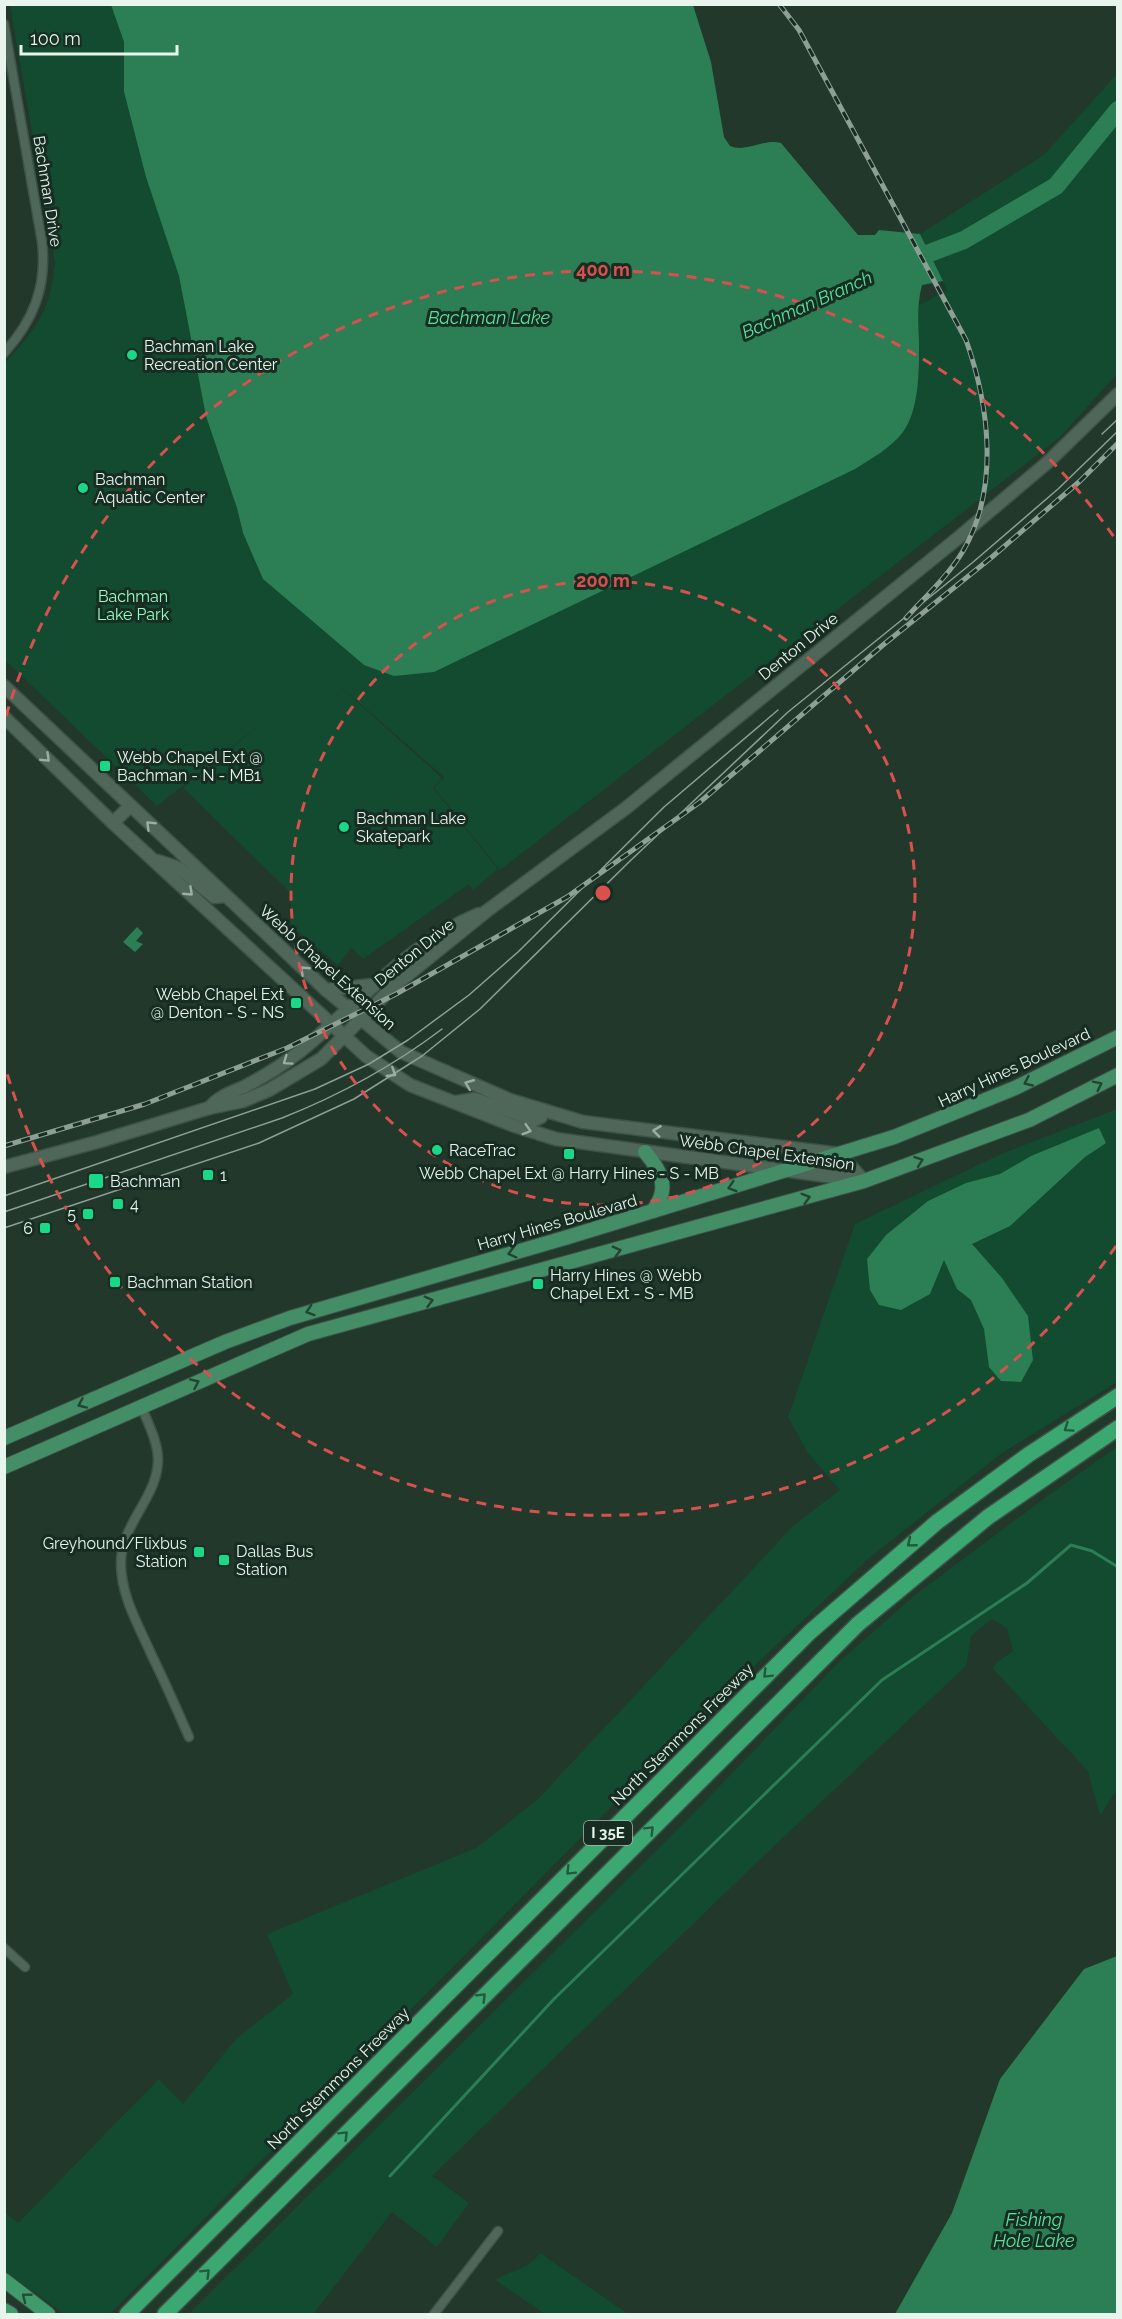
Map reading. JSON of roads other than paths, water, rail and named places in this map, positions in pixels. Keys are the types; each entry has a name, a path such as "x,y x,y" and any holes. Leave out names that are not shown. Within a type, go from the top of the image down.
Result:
{"highway":[{"name":"North Stemmons Freeway","path":"129,2312 810,1632 937,1522 1028,1455 1118,1396"},
{"name":"I 35E","path":"165,2314 858,1624 988,1517 1118,1428"},
{"path":"4,2280 48,2314"},
{"path":"4,2310 11,2314"}],"main road":[{"name":"Denton Drive","path":"4,1167 97,1143 209,1108 243,1101 269,1090 321,1059 346,1037 394,986 488,910 626,808 958,538 1048,462 1118,394"},
{"name":"Webb Chapel Extension","path":"4,686 326,990 393,1047 421,1062 500,1096 583,1122 840,1154 864,1181"},
{"name":"Webb Chapel Extension","path":"4,717 113,822 346,1037 373,1061 410,1084 512,1125 556,1139 864,1181"},
{"path":"113,822 130,806"},
{"path":"154,860 179,868 214,897 225,896"},
{"name":"Denton Drive","path":"209,1108 218,1098 280,1066 403,959 457,923 488,910"},
{"path":"326,990 374,985"},
{"name":"Harry Hines Boulevard","path":"4,1438 225,1342 366,1294 568,1237 840,1154 954,1114 1015,1088 1118,1037"},
{"path":"4,1467 295,1339 864,1181 1029,1120 1118,1075"},
{"path":"456,1102 475,1099 535,1120 541,1117 543,1110"},
{"path":"645,1152 663,1177 663,1192 653,1211"},
{"path":"568,1237 575,1263"},
{"path":"366,1294 372,1317"},
{"path":"136,1380 141,1406"}],"street":[{"name":"Bachman Drive","path":"4,24 42,242 43,269 36,308 20,336 4,353"},
{"path":"141,1406 156,1443 157,1470 148,1493 126,1533 122,1547 122,1576 130,1608 189,1737"},
{"path":"4,1948 25,1967"},
{"path":"434,2314 498,2231"}],"water":[{"name":"Bachman Lake","path":"111,5 693,5 711,62 724,137 730,146 743,148 768,142 781,143 858,235 875,235 879,230 920,234 943,281 922,285 918,313 919,363 916,400 909,422 893,443 855,469 434,672 394,676 364,665 263,579 243,533 237,508 206,416 179,276 146,177 124,92 124,42"},
{"path":"137,927 143,933 136,941 143,944 135,952 123,942"},
{"path":"1099,1128 1106,1143 1085,1157 1010,1226 972,1244 1002,1278 1028,1316 1033,1360 1021,1382 1001,1381 989,1367 984,1329 971,1300 957,1289 944,1260 930,1294 901,1310 879,1305 870,1290 867,1259 886,1235 928,1201 966,1183 1000,1174 1031,1156"},
{"name":"Fishing Hole Lake","path":"1117,1956 1117,2314 895,2314 952,2213 1000,2079 1084,1969"}],"waterway":[{"name":"Bachman Branch","path":"906,262 964,240 1056,186 1118,110"},
{"path":"390,2176 554,1999 882,1680 1027,1583 1071,1545 1092,1551 1118,1567"}],"tram line":[{"path":"1102,434 1118,419"},
{"path":"4,1228 259,1143 354,1099 422,1056 480,1009 630,861 788,712 972,563 1058,489 1118,431"},
{"path":"4,1196 315,1089 369,1064 408,1040 469,995 518,952 664,807 778,710"},
{"path":"4,1212 282,1118 345,1090 385,1068 442,1029"}],"railway":[{"path":"779,4 799,30 966,340 980,392 987,446 986,474 975,527 951,569 906,618"},
{"path":"4,1146 145,1104 287,1048 396,994 567,897 700,802 883,645 992,557 1080,481 1118,443"}],"place":[{"name":"Bachman Lake Recreation Center","path":"132,355"},
{"name":"Bachman Aquatic Center","path":"83,488"},
{"name":"Webb Chapel Ext @ Bachman - N - MB1","path":"105,766"},
{"name":"Bachman Lake Skatepark","path":"344,827"},
{"name":"Webb Chapel Ext @ Denton - S - NS","path":"296,1003"},
{"name":"RaceTrac","path":"437,1150"},
{"name":"Webb Chapel Ext @ Harry Hines - S - MB","path":"569,1154"},
{"name":"1","path":"208,1175"},
{"name":"Bachman","path":"96,1181"},
{"name":"4","path":"118,1204"},
{"name":"5","path":"88,1214"},
{"name":"6","path":"45,1228"},
{"name":"Bachman Station","path":"115,1282"},
{"name":"Harry Hines @ Webb Chapel Ext - S - MB","path":"538,1284"},
{"name":"Greyhound/Flixbus Station","path":"199,1552"},
{"name":"Dallas Bus Station","path":"224,1560"}],"park label":[{"name":"Bachman Lake Park","path":"133,605"}]}
